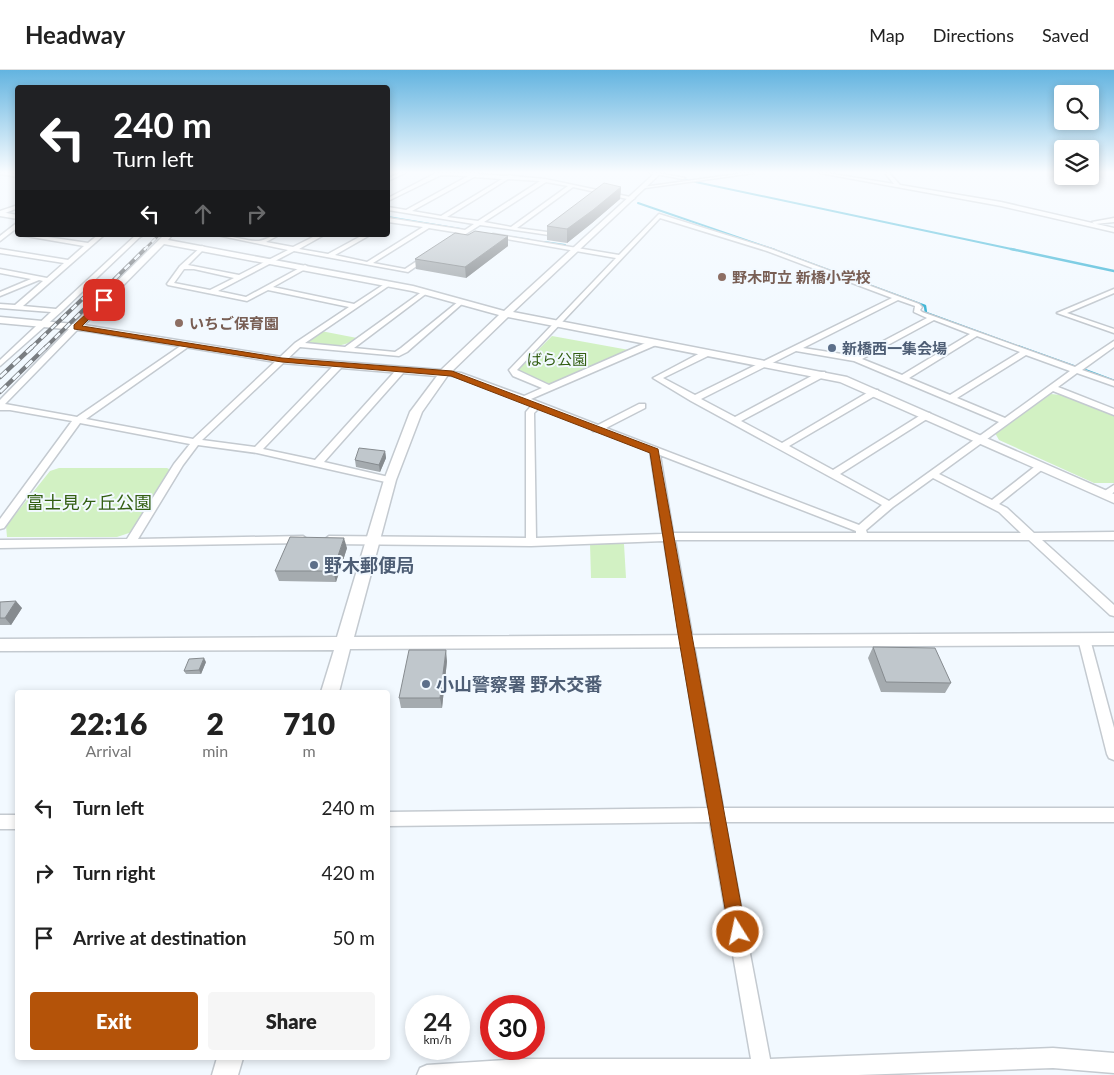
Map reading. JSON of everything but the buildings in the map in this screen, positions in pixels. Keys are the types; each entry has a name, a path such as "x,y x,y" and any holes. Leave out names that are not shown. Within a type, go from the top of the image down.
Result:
{"street":[{"path":"455,220 547,234"},
{"path":"443,246 482,220"},
{"path":"511,229 524,220"},
{"path":"331,690 390,480 416,412 444,372 608,220"},
{"path":"548,388 513,372 655,220"},
{"path":"675,220 769,250 898,298 919,307 917,312 1114,384"},
{"path":"1072,220 1114,230"},
{"path":"1086,223 1114,220"},
{"path":"390,221 474,233"},
{"path":"0,239 15,226"},
{"path":"367,264 428,226"},
{"path":"536,243 555,228"},
{"path":"0,231 15,234"},
{"path":"483,234 620,257"},
{"path":"35,237 89,245"},
{"path":"17,307 99,237"},
{"path":"0,364 4,357 59,311 135,237"},
{"path":"236,237 292,250 406,271 436,251"},
{"path":"260,243 272,237"},
{"path":"211,292 317,237"},
{"path":"329,256 363,237"},
{"path":"0,406 165,238 202,248 271,260 425,292 506,314 822,374 856,383 1041,466 1111,494"},
{"path":"202,248 182,267 170,284 247,300 305,268"},
{"path":"0,251 69,262"},
{"path":"182,267 240,276"},
{"path":"0,271 48,280"},
{"path":"0,294 39,278"},
{"path":"131,541 179,464 196,442 298,345 388,284"},
{"path":"267,288 353,306"},
{"path":"1114,291 1061,313 1114,330"},
{"path":"346,350 425,292"},
{"path":"694,399 898,298"},
{"path":"298,345 396,354 404,350 461,302"},
{"path":"0,306 59,311"},
{"path":"856,359 933,318"},
{"path":"0,320 76,327 282,360 338,366 444,372 458,375 524,399 536,406 861,533"},
{"path":"902,379 975,334"},
{"path":"524,399 653,343"},
{"path":"861,533 889,505 1114,343"},
{"path":"0,526 78,420 185,345"},
{"path":"796,349 856,359 950,400 1005,421"},
{"path":"707,352 657,378 889,505"},
{"path":"950,400 1025,352"},
{"path":"257,450 338,366"},
{"path":"317,464 400,370"},
{"path":"734,421 822,374"},
{"path":"1052,388 1114,412"},
{"path":"781,447 875,392"},
{"path":"0,406 196,442 257,450 390,480"},
{"path":"531,542 530,412 536,406"},
{"path":"596,429 642,406"},
{"path":"832,475 927,415"},
{"path":"655,451 667,537 762,1072"},
{"path":"993,504 1041,466"},
{"path":"932,474 1004,510 1114,612"},
{"path":"0,544 131,541 373,540 531,542 861,533 1114,536"},
{"path":"1084,638 1114,754"},
{"path":"0,645 1114,639"},
{"path":"390,819 717,815 1114,815"},
{"path":"0,822 15,822"},
{"path":"427,1075 522,1072 762,1072 1053,1058 1114,1063"},
{"path":"225,1075 229,1060"}],"green space":[{"path":"321,331 357,338 346,344 335,346 310,344 307,341"},
{"name":"ばら公園","path":"552,336 629,350 550,384 521,374 518,370"},
{"path":"1051,394 1061,395 1114,415 1114,483 1094,483 999,440 995,433"},
{"name":"富士見ヶ丘公園","path":"59,468 167,468 171,470 132,532 117,537 7,537 6,526 50,471"},
{"path":"590,543 624,544 626,578 591,578"}],"waterway":[{"path":"405,220 460,229"},
{"path":"687,220 775,250"},
{"path":"874,220 1016,250"},
{"path":"511,237 530,240"},
{"path":"544,242 565,245"},
{"path":"771,249 925,306 926,313 1022,348"},
{"path":"1011,249 1114,271"},
{"path":"1019,347 1075,367"},
{"path":"1084,370 1114,381"}],"railway":[{"path":"145,249 157,237"},
{"path":"45,348 145,249"},
{"path":"31,348 98,284"},
{"path":"0,377 32,347"},
{"path":"0,392 46,347"}],"place":[{"name":"野木町立 新橋小学校","path":"722,277"},
{"name":"いちご保育園","path":"179,323"},
{"name":"新橋西一集会場","path":"832,348"},
{"name":"野木郵便局","path":"314,565"},
{"name":"小山警察署 野木交番","path":"426,684"}],"route":[{"path":"104,300 76,327 282,360 338,366 444,372 458,375 524,399 536,406 655,451 667,537 738,932"}]}
